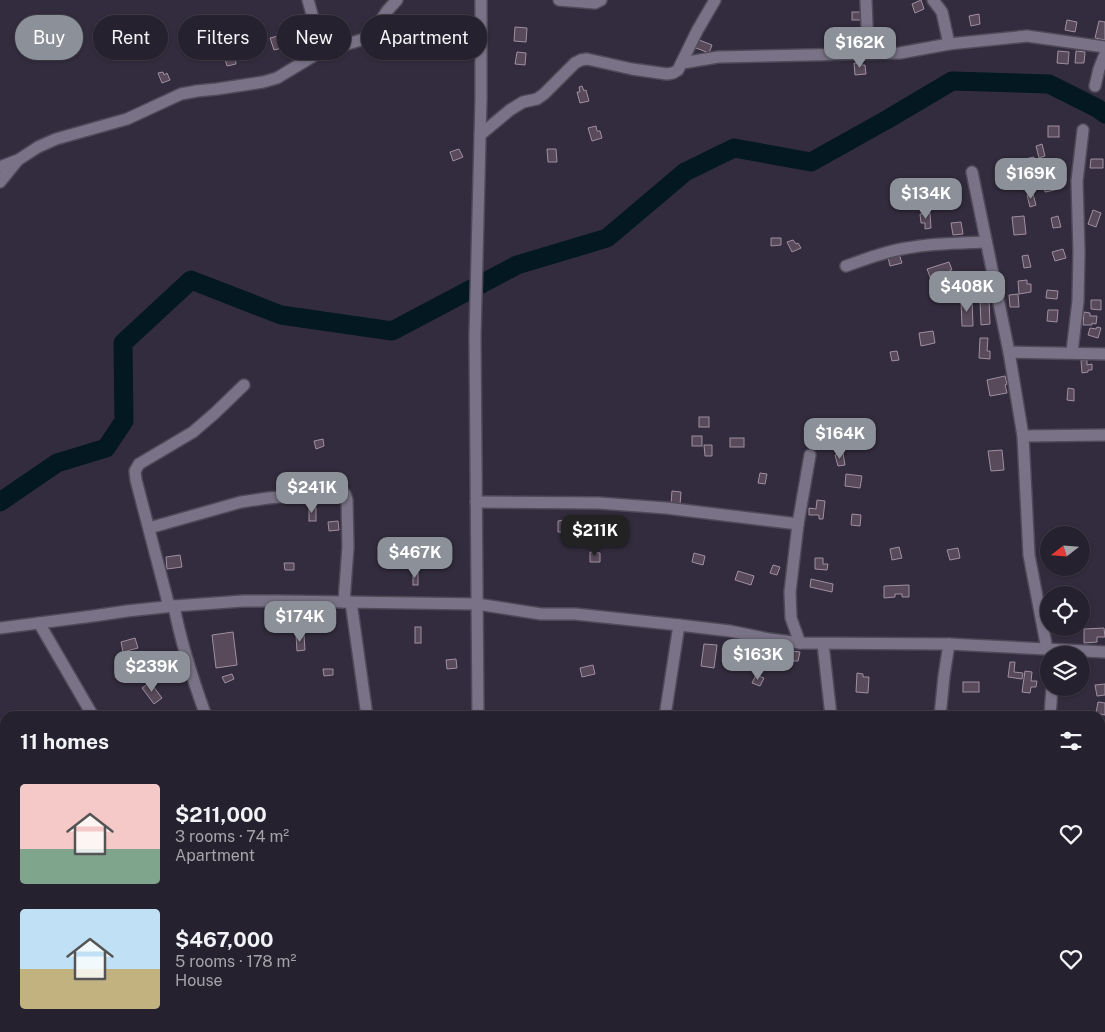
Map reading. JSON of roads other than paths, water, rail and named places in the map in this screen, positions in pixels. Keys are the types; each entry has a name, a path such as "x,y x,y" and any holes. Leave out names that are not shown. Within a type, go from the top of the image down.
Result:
{"street":[{"path":"308,0 312,15"},
{"path":"351,43 361,40 374,31 397,0"},
{"path":"478,711 475,336 481,0"},
{"path":"559,0 595,3 601,0"},
{"path":"480,135 510,110 523,102 537,99 544,94 575,63 581,60 588,59 632,69 667,74 673,73 678,70 715,0"},
{"path":"866,0 868,52"},
{"path":"933,0 942,12 949,44"},
{"path":"682,62 718,57 868,52 900,53 949,44 1027,36 1105,47"},
{"path":"1095,86 1105,54"},
{"path":"0,168 56,139 127,119 181,94 263,82 277,78 307,60"},
{"path":"1072,352 1078,301 1077,181 1083,130"},
{"path":"0,182 18,160"},
{"path":"972,172 1009,352 1024,436 1029,555 1051,646"},
{"path":"846,266 884,253 906,248 986,242"},
{"path":"1009,352 1105,354"},
{"path":"204,711 189,668 171,606 135,471 139,464 193,432 244,385"},
{"path":"1024,436 1105,435"},
{"path":"800,643 791,618 790,592 798,524 810,455"},
{"path":"149,528 241,502 340,492 345,494 347,500 348,547 347,602 366,711"},
{"path":"476,502 599,503 657,507 798,524"},
{"path":"0,628 171,606 252,601 477,604 541,614 575,614 730,631 800,643 949,644 1040,650"},
{"path":"39,622 91,711"},
{"path":"666,711 679,625"},
{"path":"823,644 830,711"},
{"path":"940,711 949,644"},
{"path":"1090,652 1105,652"},
{"path":"1050,711 1051,696"}],"waterway":[{"path":"0,502 57,463 106,448 124,421 123,343 191,280 281,315 392,331 517,265 607,238 685,172 734,148 811,162 952,81 1049,84 1097,108 1105,114"}]}
